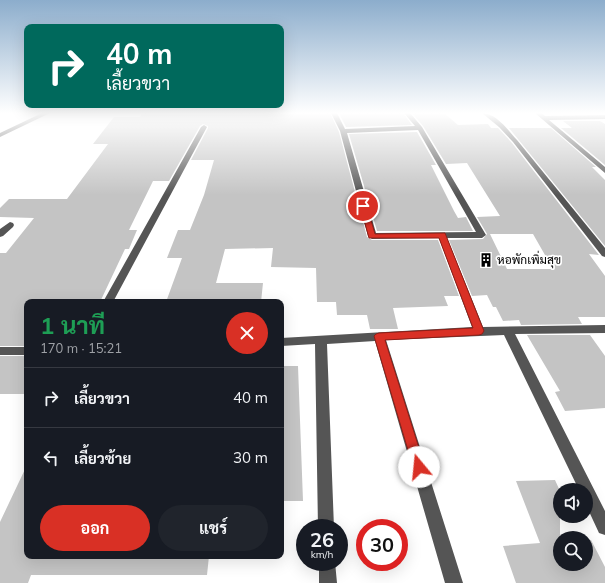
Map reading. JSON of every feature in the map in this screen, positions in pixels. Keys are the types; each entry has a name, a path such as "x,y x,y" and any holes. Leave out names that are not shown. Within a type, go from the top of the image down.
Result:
{"street":[{"path":"110,299 197,140"},
{"path":"345,140 372,236 482,235 427,140"},
{"path":"513,140 605,254"},
{"path":"570,140 605,172"},
{"path":"0,234 10,224"},
{"path":"442,235 479,331"},
{"path":"284,342 479,331 605,329"},
{"path":"508,331 605,527"},
{"path":"379,336 454,583"},
{"path":"321,340 326,519"},
{"path":"0,351 24,351"},
{"path":"327,571 328,583"}],"building":[{"path":"96,140 192,140 169,181 153,181 129,230 137,230 129,249 125,249 101,299 24,299 24,346 0,346 0,253 6,253 34,218 0,217 0,208 9,199 67,199 108,144 93,144"},
{"path":"202,140 341,140 367,237 372,240 438,240 459,296 444,296 448,306 393,308 398,329 370,329 367,315 337,315 336,302 317,302 316,268 271,267 273,248 225,249 216,283 263,283 261,299 167,299 182,258 167,258 178,230 190,230 204,195 214,160 191,160"},
{"path":"351,140 422,140 436,165 431,165 454,211 458,218 466,217 473,231 377,231"},
{"path":"432,140 509,140 599,255 589,254 605,276 605,317 578,317 582,324 521,325 519,320 503,321 496,307 493,307 487,295 472,296 449,240 483,239 487,234 477,217 500,216 467,163 446,164","holes":["490,234 533,234 553,269 507,269"]},
{"path":"519,140 565,140 596,167 592,167 605,180 605,246"},
{"path":"576,140 605,140 605,165"},
{"path":"527,335 590,335 605,356 605,408 565,411 555,392 560,391"},
{"path":"0,356 24,356 24,394 0,394"},
{"path":"284,366 298,366 303,501 284,501"},
{"path":"24,471 24,559 209,559 207,575 31,575 28,583 0,583 0,522"},
{"path":"555,480 556,483 553,483 553,523 560,523 560,531 553,531 553,571 593,571 593,544 605,567 605,583 516,583 503,546 540,543 516,481"}],"place":[{"name":"หอพักเพิ่มสุข","path":"486,260"}],"route":[{"path":"363,206 372,236 442,235 479,331 379,336 419,467"}]}
